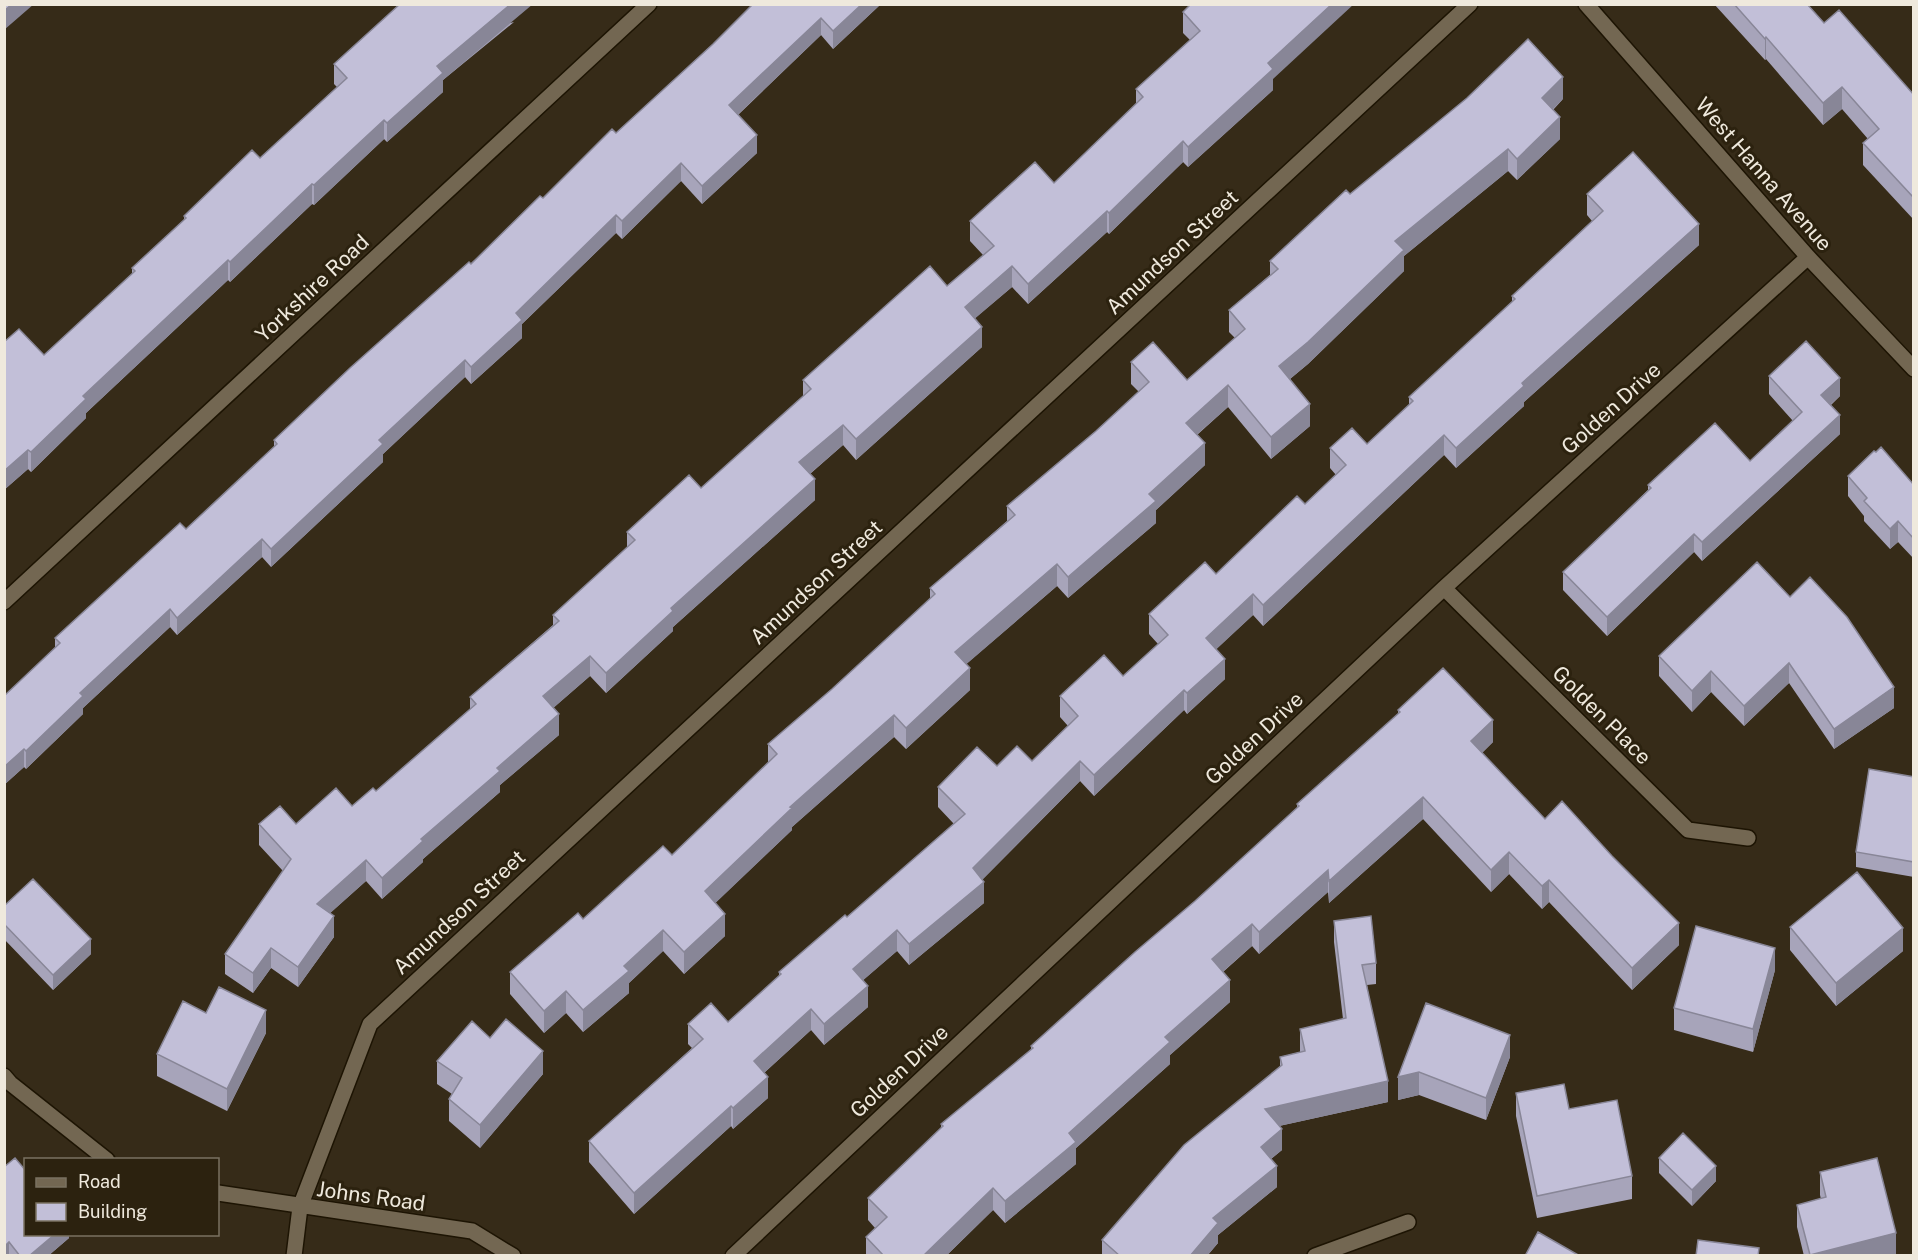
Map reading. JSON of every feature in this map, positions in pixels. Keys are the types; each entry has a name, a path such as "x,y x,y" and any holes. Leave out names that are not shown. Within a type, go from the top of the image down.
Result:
{"street":[{"name":"Yorkshire Road","path":"4,602 649,4"},
{"name":"Amundson Street","path":"294,1256 300,1207 370,1024 1470,4"},
{"name":"West Hanna Avenue","path":"1586,4 1808,257 1914,369"},
{"name":"Golden Drive","path":"734,1256 1444,588 1808,257"},
{"name":"Golden Place","path":"1444,588 1688,830 1748,838"},
{"path":"6,1082 104,1158"},
{"name":"Johns Road","path":"219,1193 472,1231 513,1256"},
{"path":"1315,1256 1408,1222"}],"building":[{"path":"4,4 12,4 4,11"},
{"path":"400,4 511,4 437,66 443,73 387,123 384,120 230,262 228,260 83,396 86,399 31,452 28,450 4,471 4,342 19,329 44,355 135,271 132,268 186,218 184,216 252,150 260,158 347,78 334,64"},
{"path":"753,4 862,4 833,31 821,18 729,105 757,135 702,186 681,163 622,221 616,215 516,313 522,320 471,367 465,360 379,440 383,444 271,549 262,539 177,618 170,609 80,693 83,696 26,751 24,749 4,767 4,696 60,643 55,638 180,523 186,529 277,444 274,440 350,368 469,262 471,264 540,196 543,198 612,129 616,133"},
{"path":"1191,4 1332,4 1268,63 1273,69 1188,147 1183,141 1109,213 1107,211 1028,284 1012,266 965,307 982,327 856,439 843,425 799,462 815,479 671,608 673,611 606,673 590,656 543,696 559,714 497,768 500,771 421,839 423,841 382,878 366,860 317,904 334,916 298,967 271,948 253,973 225,954 291,859 259,824 280,806 296,824 336,788 352,806 373,788 376,791 476,704 470,697 559,621 553,615 635,540 627,532 689,475 701,488 811,389 803,380 930,266 947,286 994,246 970,221 1035,162 1054,183 1143,97 1136,89 1200,31 1183,12"},
{"path":"1734,4 1807,4 1824,23 1839,10 1914,95 1914,198 1863,143 1879,129 1842,87 1823,103"},
{"path":"1528,39 1563,77 1542,98 1560,117 1517,159 1508,149 1395,241 1404,250 1308,342 1279,366 1310,404 1271,437 1228,385 1186,423 1205,443 1149,494 1156,501 1068,577 1057,564 955,652 970,668 906,728 894,715 790,807 792,808 705,891 725,914 684,952 663,930 624,966 629,971 583,1010 566,991 544,1011 510,972 578,913 583,919 663,846 672,855 777,754 768,744 832,689 935,594 930,588 1015,515 1007,506 1096,431 1149,382 1131,362 1153,342 1187,380 1245,329 1229,310 1278,269 1270,261 1346,190 1350,194 1467,98"},
{"path":"1633,152 1699,224 1522,383 1524,386 1456,448 1444,435 1263,605 1253,594 1206,638 1225,659 1187,693 1184,690 1094,775 1080,761 973,868 984,882 909,944 897,930 853,969 868,986 824,1024 811,1009 754,1061 768,1077 733,1108 731,1106 634,1193 589,1141 703,1039 688,1024 711,1003 728,1022 781,974 779,972 845,915 847,917 965,814 938,787 977,747 997,766 1017,746 1032,761 1078,716 1060,696 1104,655 1123,676 1168,635 1149,614 1205,562 1216,574 1297,496 1305,504 1346,465 1330,448 1352,428 1367,444 1413,401 1409,397 1515,299 1512,296 1603,211 1587,194"},
{"path":"1806,341 1840,378 1821,395 1840,415 1702,542 1694,534 1607,617 1563,572 1651,488 1648,485 1715,423 1750,461 1802,412 1769,376"},
{"path":"1881,447 1914,483 1914,539 1898,521 1890,529 1864,501 1867,498 1848,476"},
{"path":"1757,562 1790,597 1810,577 1847,617 1894,687 1834,729 1789,663 1744,706 1711,671 1692,691 1659,656"},
{"path":"1443,668 1493,720 1471,741 1545,819 1562,801 1612,856 1679,923 1632,968 1549,880 1542,886 1509,852 1491,870 1423,797 1329,881 1328,870 1259,932 1252,924 1212,959 1230,980 1165,1037 1170,1042 1069,1133 1076,1142 1005,1201 993,1188 923,1256 884,1256 866,1237 887,1217 868,1198 943,1126 941,1124 1033,1048 1031,1046 1195,901 1299,806 1297,804 1400,712 1398,710"},
{"path":"1869,769 1914,777 1914,862 1856,852"},
{"path":"1857,872 1903,928 1836,983 1790,927"},
{"path":"33,879 91,939 53,975 4,924 4,906"},
{"path":"1371,916 1376,963 1362,965 1388,1081 1265,1109 1282,1129 1261,1147 1277,1166 1213,1218 1218,1223 1190,1256 1120,1256 1102,1240 1184,1145 1282,1065 1280,1057 1305,1051 1300,1029 1346,1018 1334,921"},
{"path":"1696,926 1775,948 1753,1029 1674,1008"},
{"path":"219,987 266,1010 227,1089 157,1054 183,1001 206,1013"},
{"path":"1426,1003 1510,1035 1486,1098 1419,1072 1398,1077"},
{"path":"506,1019 543,1051 480,1125 449,1099 462,1078 437,1061 472,1021 490,1038"},
{"path":"1564,1084 1569,1109 1617,1100 1632,1176 1537,1196 1516,1093"},
{"path":"1683,1133 1716,1166 1692,1190 1659,1158"},
{"path":"15,1158 24,1169 24,1236 53,1236 29,1256 20,1256 9,1242 4,1247 4,1167"},
{"path":"1877,1158 1896,1233 1810,1255 1797,1205 1826,1197 1820,1172"},
{"path":"1538,1232 1580,1256 1525,1256"},
{"path":"1698,1240 1759,1248 1758,1256 1696,1256"}]}
